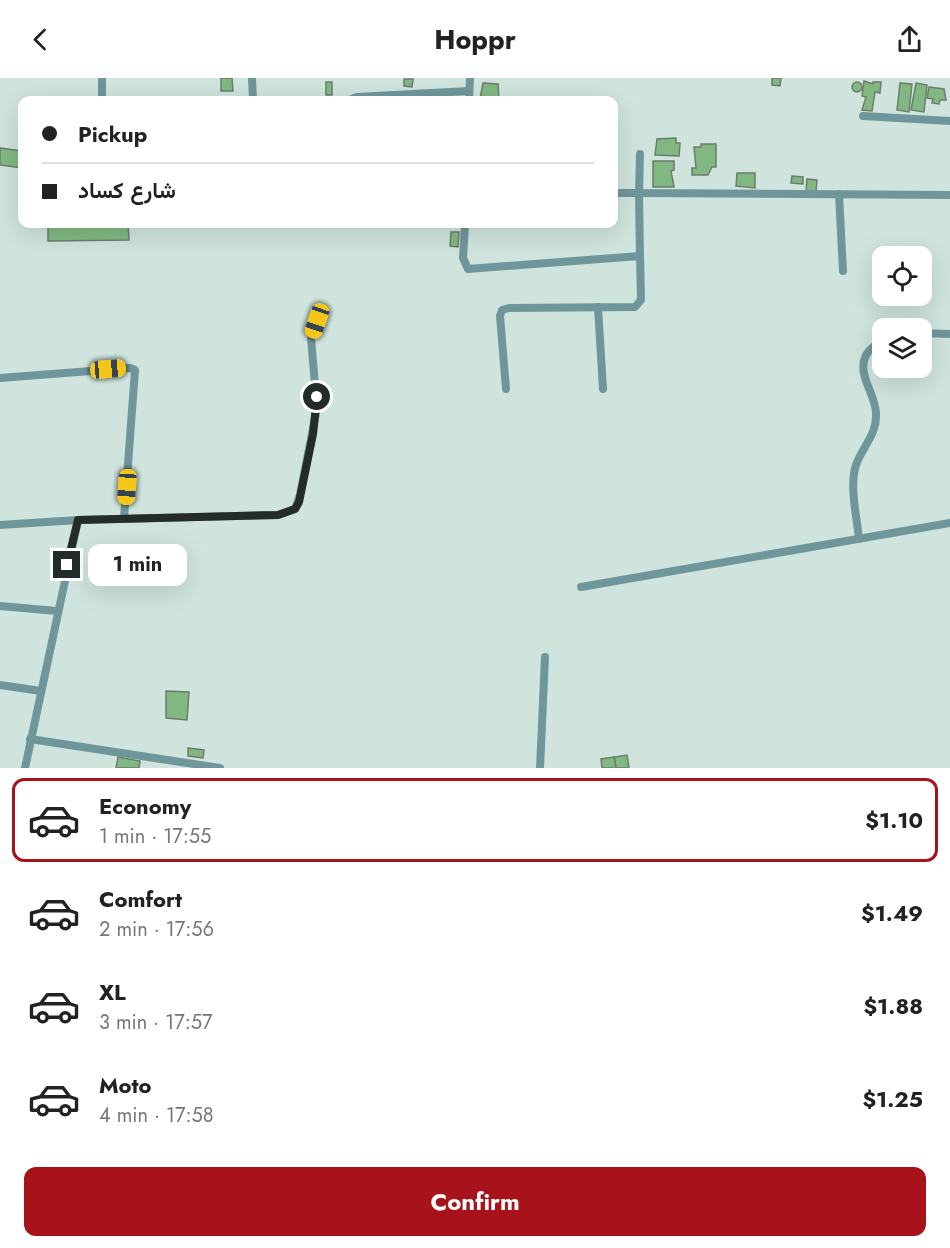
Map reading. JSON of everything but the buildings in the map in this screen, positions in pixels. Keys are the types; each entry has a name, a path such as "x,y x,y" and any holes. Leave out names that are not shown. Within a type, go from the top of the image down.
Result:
{"street":[{"path":"102,78 102,96"},
{"path":"252,78 253,96"},
{"path":"469,96 470,78"},
{"path":"863,116 950,122"},
{"path":"507,389 500,316 502,310 639,305 640,154"},
{"path":"618,193 950,195"},
{"path":"839,194 843,271"},
{"path":"465,228 463,258 468,269 640,256"},
{"path":"598,307 603,388"},
{"path":"0,525 124,518 278,515 295,509 300,495 316,408 311,338 317,321"},
{"path":"932,333 950,334"},
{"path":"859,539 855,467 874,432 877,416 863,365 865,357 872,347"},
{"path":"0,378 135,369 124,518"},
{"path":"25,768 78,520"},
{"path":"581,587 950,523"},
{"path":"0,606 57,611"},
{"path":"540,768 545,657"},
{"path":"0,685 41,691"},
{"path":"30,739 220,768"}],"route":[{"path":"67,565 78,520 278,515 295,509 299,502 313,434 317,397"}]}
